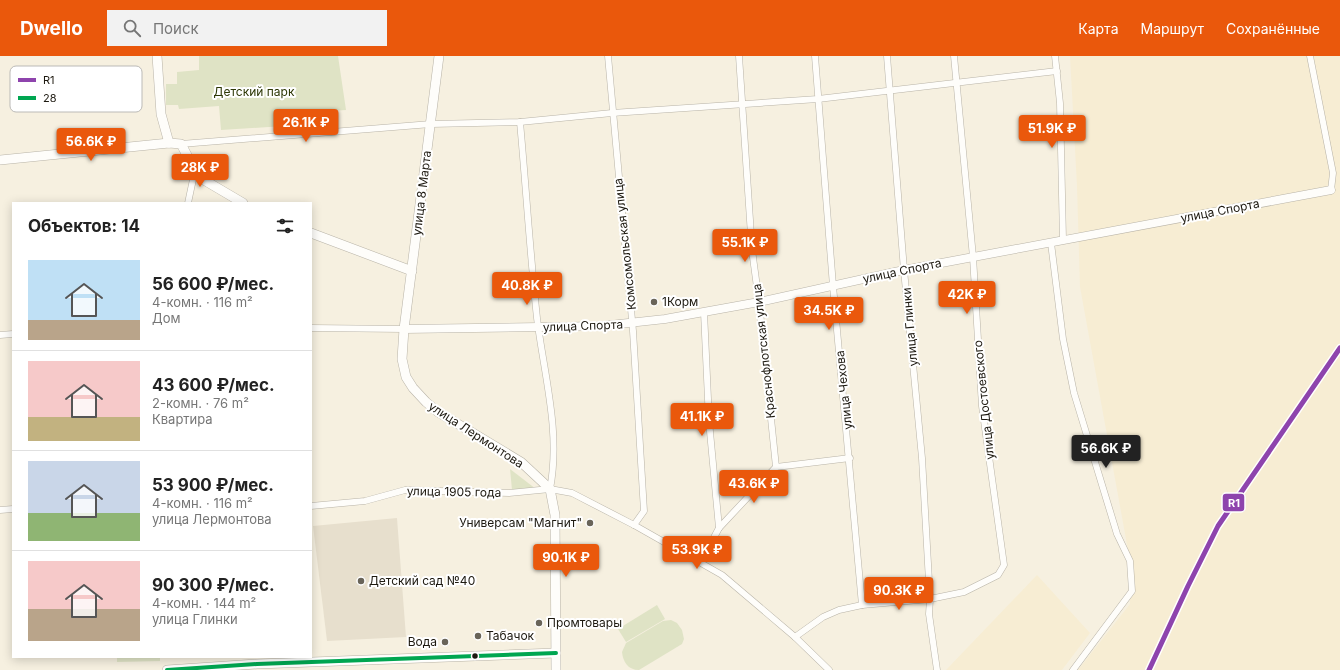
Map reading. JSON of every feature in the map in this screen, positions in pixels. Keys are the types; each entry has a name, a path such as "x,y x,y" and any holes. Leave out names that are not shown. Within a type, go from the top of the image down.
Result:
{"main road":[{"path":"157,56 161,114 168,143"},
{"name":"улица 8 Марта","path":"404,329 439,56"},
{"path":"0,160 168,143 181,144 195,170 204,180 241,202"},
{"path":"312,233 412,271"},
{"name":"улица Лермонтова","path":"404,329 402,359 406,377 413,388 426,402 520,462 550,489"},
{"path":"550,489 555,515 556,670"},
{"path":"167,670 257,664 556,653"}],"street":[{"name":"Комсомольская улица","path":"608,56 632,324 644,511 634,525"},
{"name":"Краснофлотская улица","path":"739,56 752,250 760,302 776,467"},
{"name":"улица Чехова","path":"815,56 862,605"},
{"name":"улица Глинки","path":"887,56 891,90 904,270 922,458 930,599 929,614 937,670"},
{"name":"улица Достоевского","path":"930,599 964,592 998,575 1004,564 982,406 972,257 954,56"},
{"path":"1055,56 1060,103 1063,240"},
{"name":"улица Спорта","path":"312,328 539,328 632,324 760,302 904,270 1331,190 1333,173 1310,56"},
{"path":"181,144 431,124 520,122 612,113 818,99 1057,71"},
{"path":"520,122 539,328 554,440 553,475 550,489 572,493 634,525 722,575 795,637 829,670"},
{"path":"188,202 195,170"},
{"path":"1051,243 1063,339 1074,393 1117,534 1130,561 1132,591 1073,670"},
{"path":"704,312 709,421 719,528"},
{"path":"0,335 12,334"},
{"path":"701,562 719,528 776,467 850,458"},
{"name":"улица 1905 года","path":"312,506 365,501 405,490 509,492 550,489"},
{"path":"0,510 12,509"},
{"path":"795,637 823,617 839,610 862,605 930,599"}],"shaded area":[{"path":"1070,56 1340,56 1340,670 1078,670 1130,604 1130,561 1080,287 1077,186"},
{"name":"Детский сад №40","path":"397,518 406,637 327,641 313,526"},
{"path":"1037,575 1090,633 1062,670 946,670"}],"green space":[{"name":"Детский парк","path":"199,56 338,56 346,110 284,114 284,126 221,130 219,106 179,109 178,105 166,105 166,84 177,84 177,72 199,70"},
{"path":"510,469 536,489 512,490"},
{"path":"657,605 665,619 626,642 618,629"},
{"path":"671,620 677,623 682,630 684,639 682,644 639,670 629,667 625,662 622,652 626,643 663,621"},
{"path":"117,658 160,658 160,661 117,662"}],"transit line":[{"name":"R1","path":"1149,670 1218,526 1340,348"},
{"name":"28","path":"167,670 257,664 556,653"}],"place":[{"name":"1Корм","path":"654,302"},
{"name":"Универсам \"Магнит\"","path":"590,523"},
{"name":"Детский сад №40","path":"361,581"},
{"name":"Промтовары","path":"539,623"},
{"name":"Табачок","path":"478,636"},
{"name":"Вода","path":"445,642"}]}
